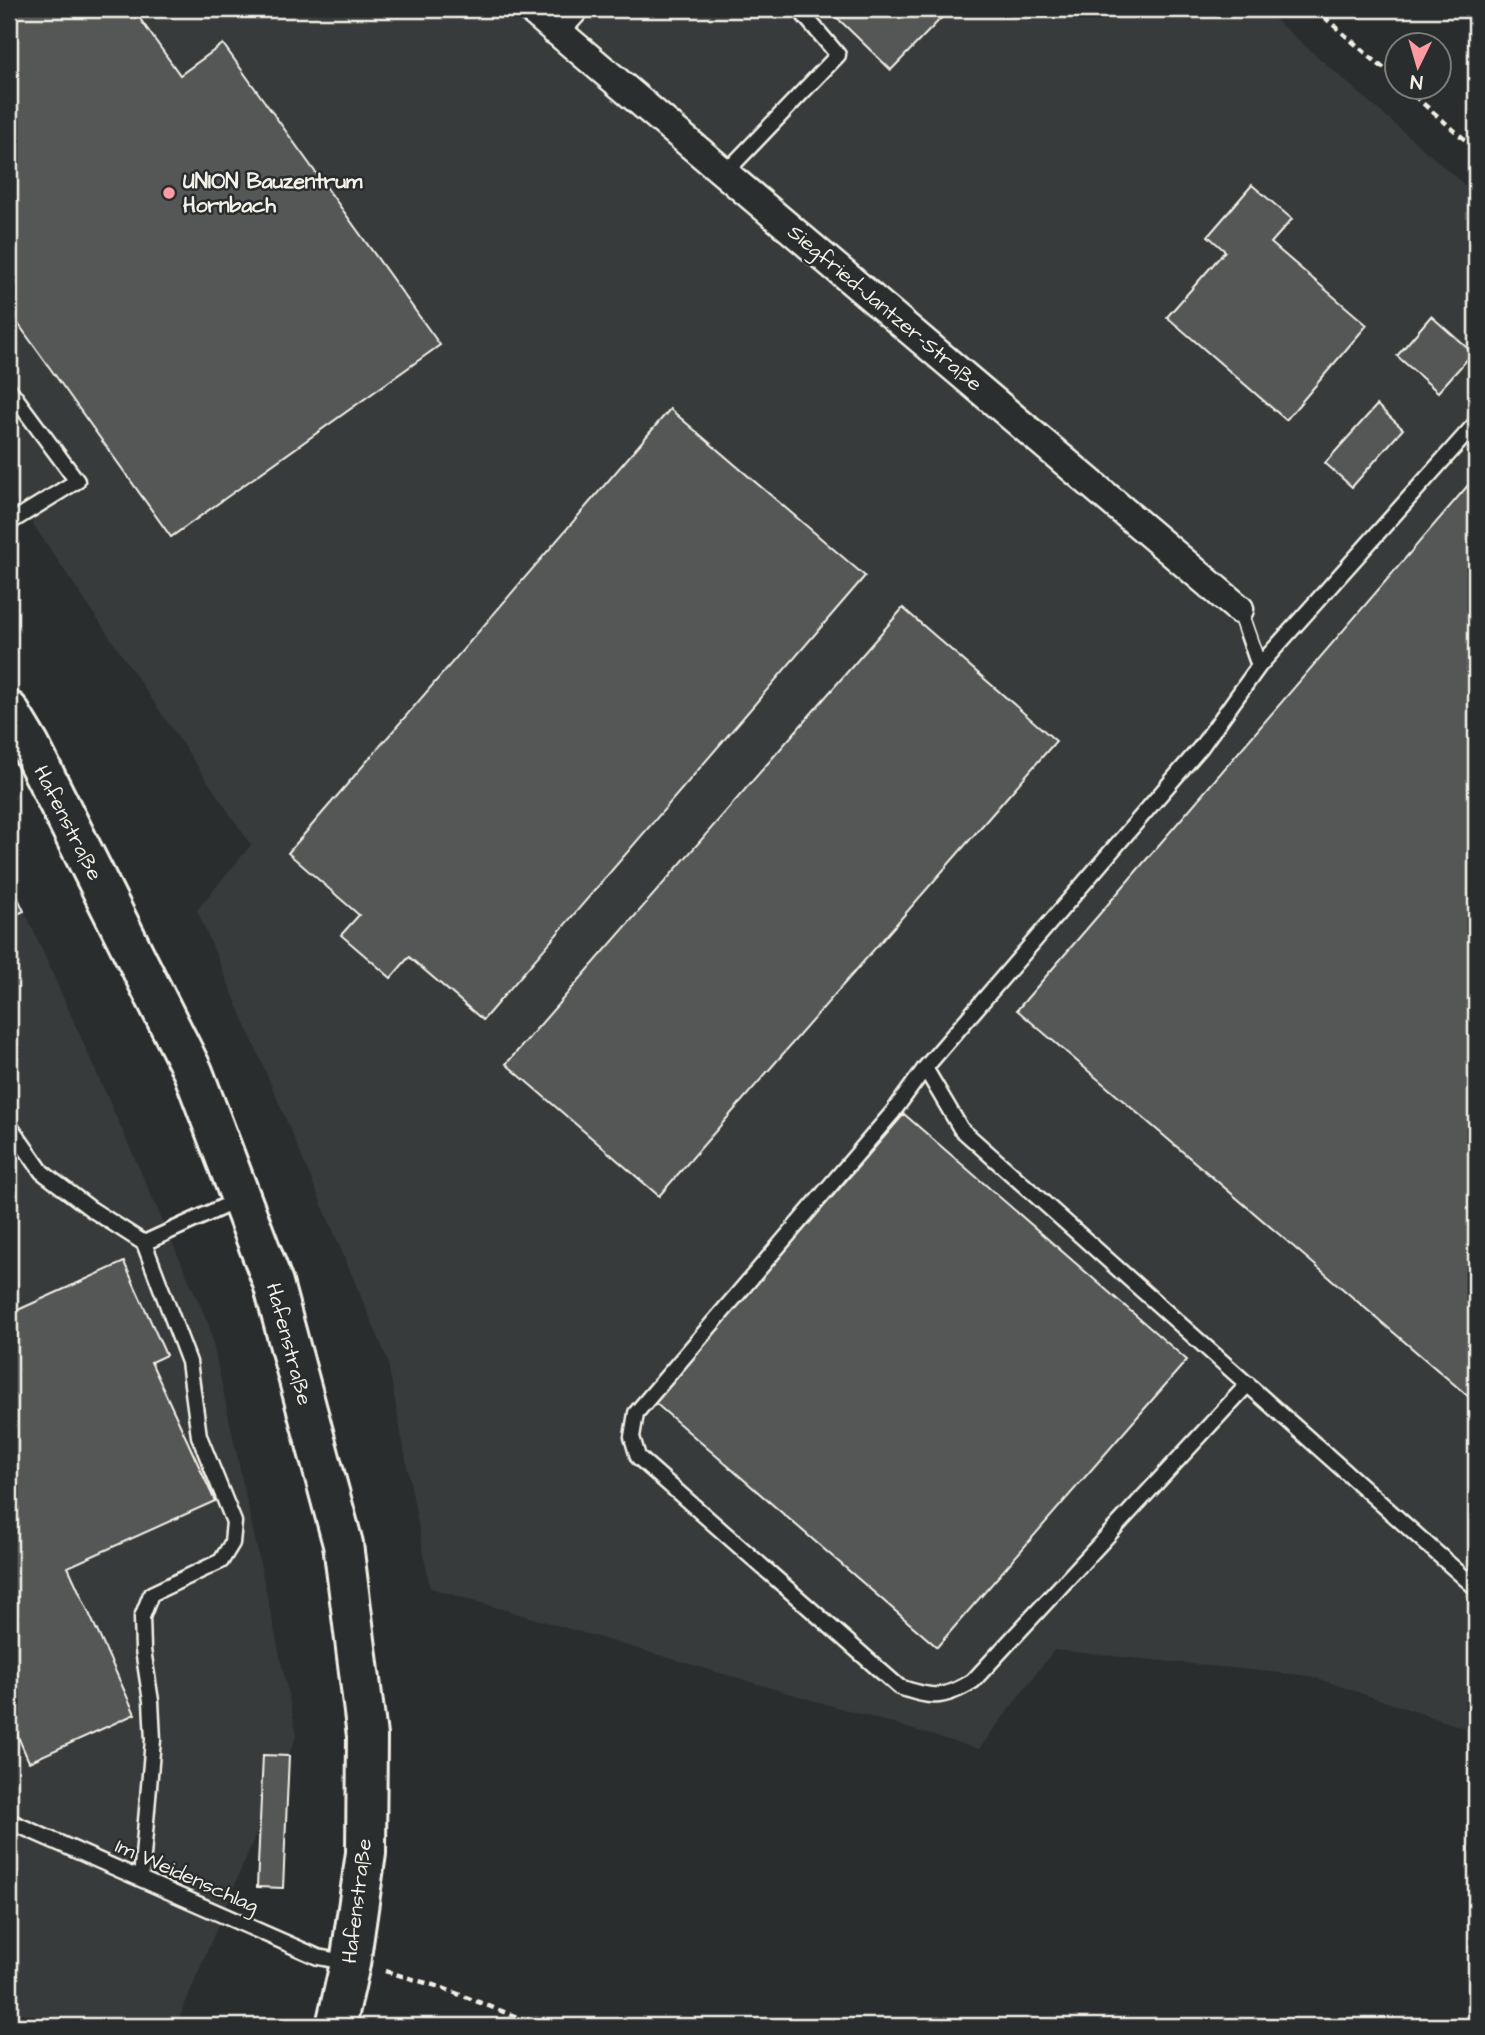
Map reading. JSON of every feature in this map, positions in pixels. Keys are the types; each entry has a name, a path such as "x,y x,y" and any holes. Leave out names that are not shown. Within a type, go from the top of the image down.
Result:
{"street":[{"name":"Siegfried-Jantzer-Straße","path":"531,9 565,19 725,173 1239,609"},
{"name":"Hafenstraße","path":"9,710 30,746 193,1072 273,1283 343,1544 367,1736 366,1853 350,1964 336,2026"}],"lane":[{"path":"725,173 838,55 799,9"},
{"path":"9,388 77,481 9,523"},
{"path":"1248,1384 973,1681 952,1694 926,1696 899,1687 638,1457 632,1437 636,1413 893,1112 925,1068 1201,747 1259,666 1476,423"},
{"path":"1239,609 1259,666"},
{"path":"925,1068 961,1129 1476,1588"},
{"path":"9,1125 42,1172 144,1243 189,1362 199,1436 234,1522 232,1543 221,1562 151,1594 142,1617 153,1740 141,1879"},
{"path":"144,1243 241,1199"},
{"name":"Im Weidenschlag","path":"9,1821 318,1957 350,1964"}],"path":[{"path":"1315,9 1384,69"},
{"path":"1421,102 1476,149"},
{"path":"9,793 15,805"},
{"path":"350,1964 430,1984 540,2026"}],"shaded area":[{"path":"9,9 1263,9 1476,195 1476,1732 1310,1676 1054,1650 979,1749 430,1588 387,1358 197,910 251,845 9,489"},
{"path":"9,876 209,1325 297,1735 176,2026 9,2026"}],"building":[{"name":"UNION Bauzentrum Hornbach","path":"9,9 133,9 180,75 223,44 440,345 171,537 9,311"},
{"path":"828,9 950,9 891,70"},
{"path":"1252,185 1292,219 1271,243 1367,325 1286,420 1167,317 1225,251 1208,236"},
{"path":"1431,316 1473,353 1438,392 1397,356"},
{"path":"1377,405 1403,429 1352,487 1325,463"},
{"path":"670,409 865,576 483,1020 409,957 391,978 341,935 359,915 288,853"},
{"path":"1476,476 1476,1403 1017,1010"},
{"path":"903,608 1056,741 659,1196 506,1064"},
{"path":"9,879 24,911 9,918"},
{"path":"904,1114 1187,1360 937,1647 654,1402"},
{"path":"124,1262 166,1355 151,1362 215,1501 68,1567 135,1714 29,1762 9,1716 9,1314"},
{"path":"263,1755 289,1756 283,1888 257,1887"}],"place":[{"name":"UNION Bauzentrum Hornbach","path":"169,193"}]}
